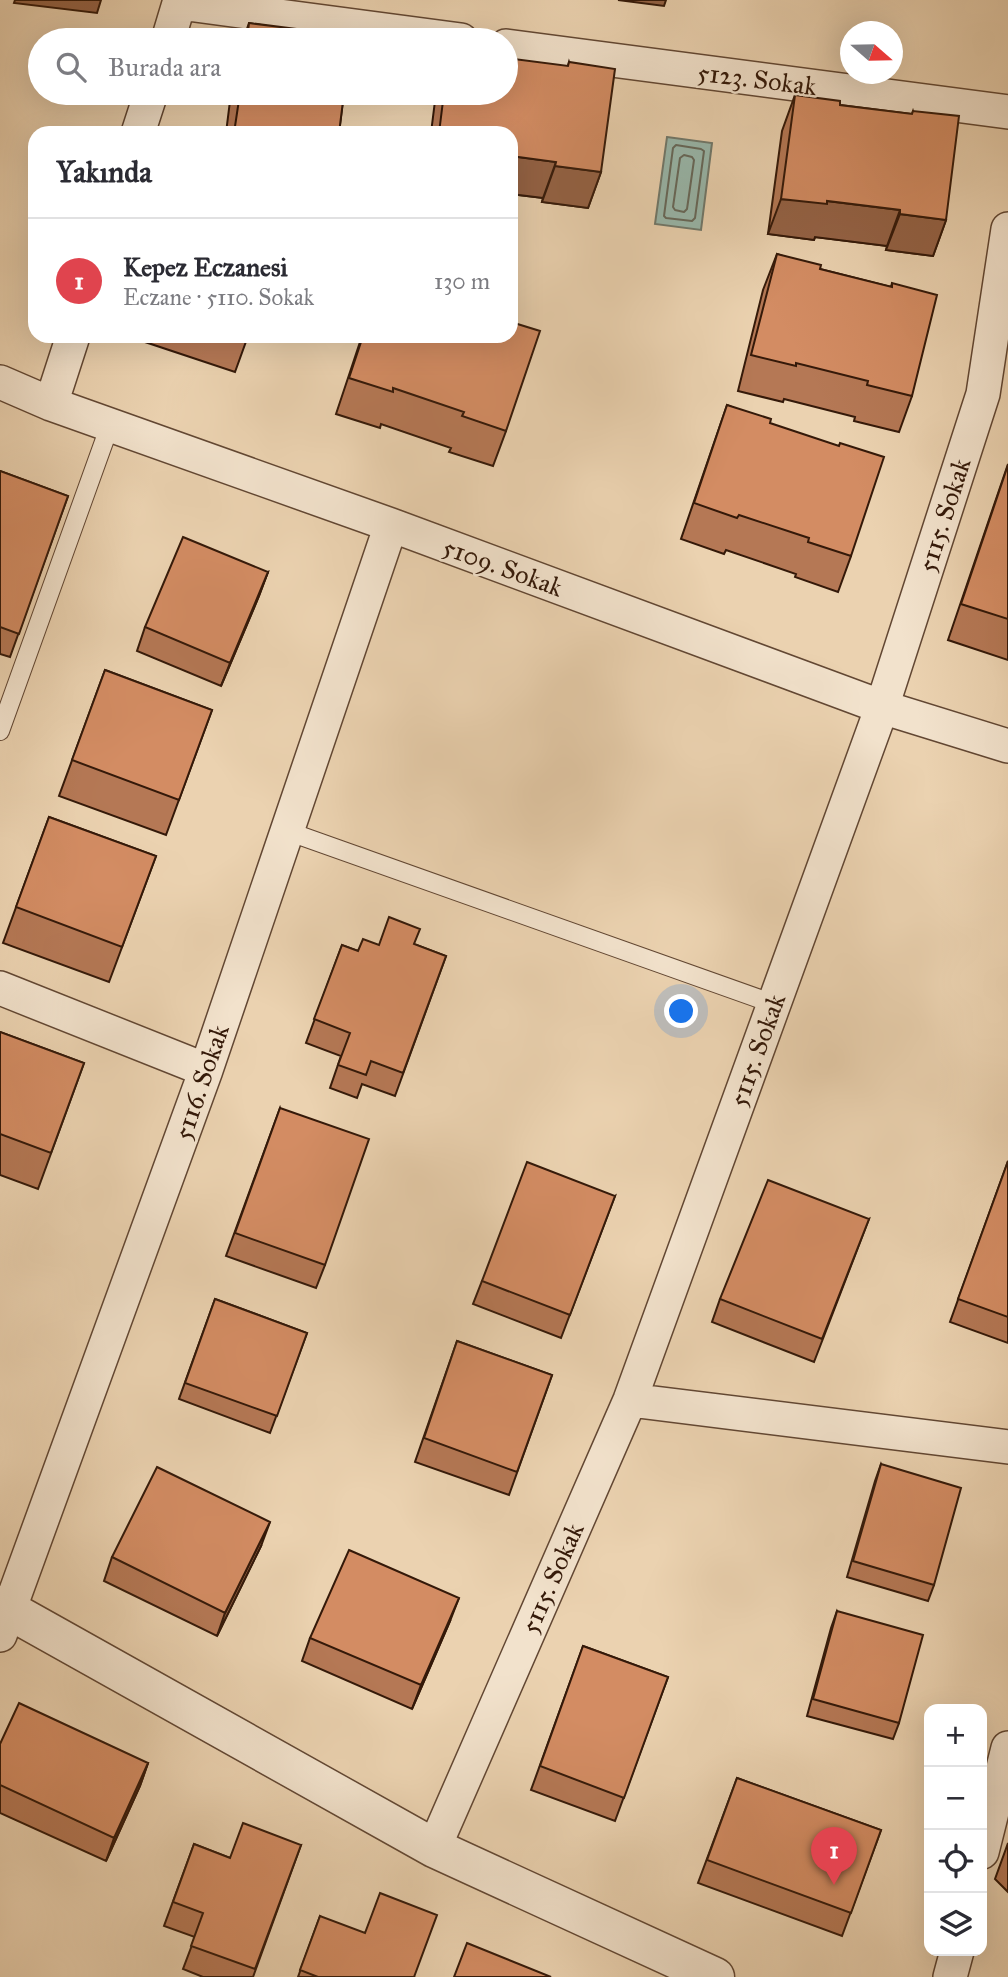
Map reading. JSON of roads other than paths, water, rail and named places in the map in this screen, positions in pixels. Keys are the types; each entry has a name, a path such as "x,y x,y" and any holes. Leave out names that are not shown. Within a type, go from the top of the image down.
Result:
{"street":[{"path":"172,28 180,2 372,28"},
{"name":"5123. Sokak","path":"518,48 1008,112"},
{"path":"140,126 147,105"},
{"name":"5115. Sokak","path":"434,1848 630,1400 881,707 983,394 1008,229"},
{"path":"51,404 71,343"},
{"name":"5109. Sokak","path":"0,382 51,404 391,525 881,707 1008,746"},
{"name":"5116. Sokak","path":"4,1616 206,1070 391,525"},
{"path":"0,988 206,1070"},
{"path":"630,1400 1008,1447"},
{"path":"4,1616 434,1848 715,1977"},
{"path":"987,1832 1008,1748"},
{"path":"950,1977 956,1956"}],"lane":[{"path":"0,731 7,688 110,425"},
{"path":"287,831 774,1004"}],"water":[{"path":"667,137 712,143 701,230 655,224"}],"place":[{"name":"Kepez Eczanesi","path":"834,1885"}]}
